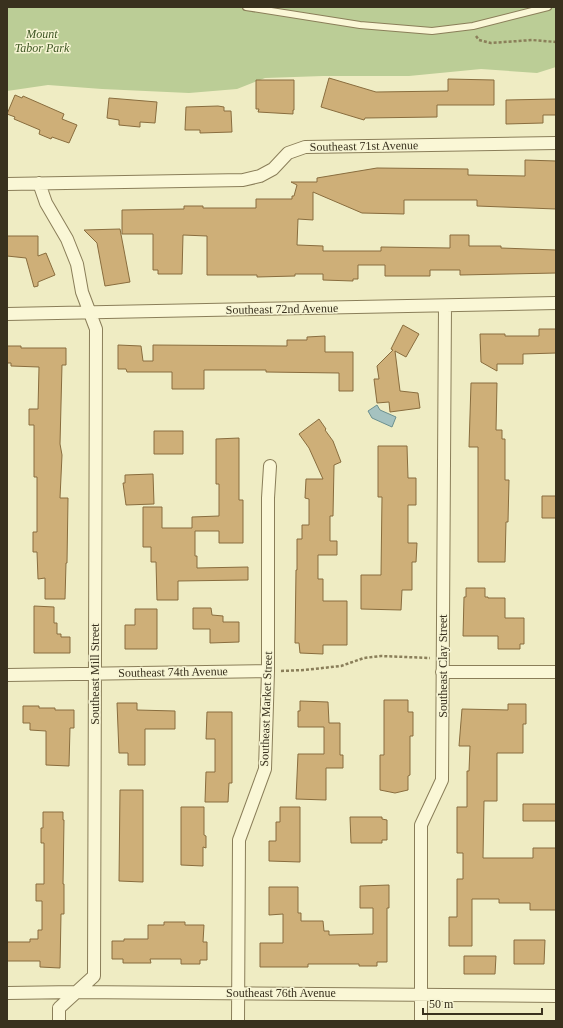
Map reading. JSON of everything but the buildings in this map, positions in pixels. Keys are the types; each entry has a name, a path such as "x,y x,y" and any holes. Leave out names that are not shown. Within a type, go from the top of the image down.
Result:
{"street":[{"name":"Southeast 71st Avenue","path":"7,184 243,180 260,176 273,169 288,153 306,147 556,143"},
{"name":"Southeast Mill Street","path":"39,183 46,203 67,239 77,264 82,292 96,329 94,976 59,1008 59,1021"},
{"name":"Southeast 72nd Avenue","path":"7,314 556,304"},
{"name":"Southeast Clay Street","path":"421,1021 421,825 442,780 445,306"},
{"name":"Southeast Market Street","path":"238,1021 239,840 265,769 268,671 268,498 270,466"},
{"name":"Southeast 74th Avenue","path":"7,675 268,671"},
{"path":"442,672 556,672"},
{"name":"Southeast 76th Avenue","path":"7,993 76,992 556,996"}],"lane":[{"path":"246,7 376,26 432,31 473,26 548,7"}],"path":[{"path":"473,26 476,37 485,42 491,43 532,40 556,42"},
{"path":"268,671 304,670 341,666 364,658 381,656 442,658"}],"green space":[{"name":"Mount Tabor Park","path":"7,7 556,7 556,67 537,73 481,69 409,76 265,78 237,89 189,93 48,85 7,91"}],"water":[{"path":"377,405 380,410 396,417 392,427 372,418 368,411"}]}
